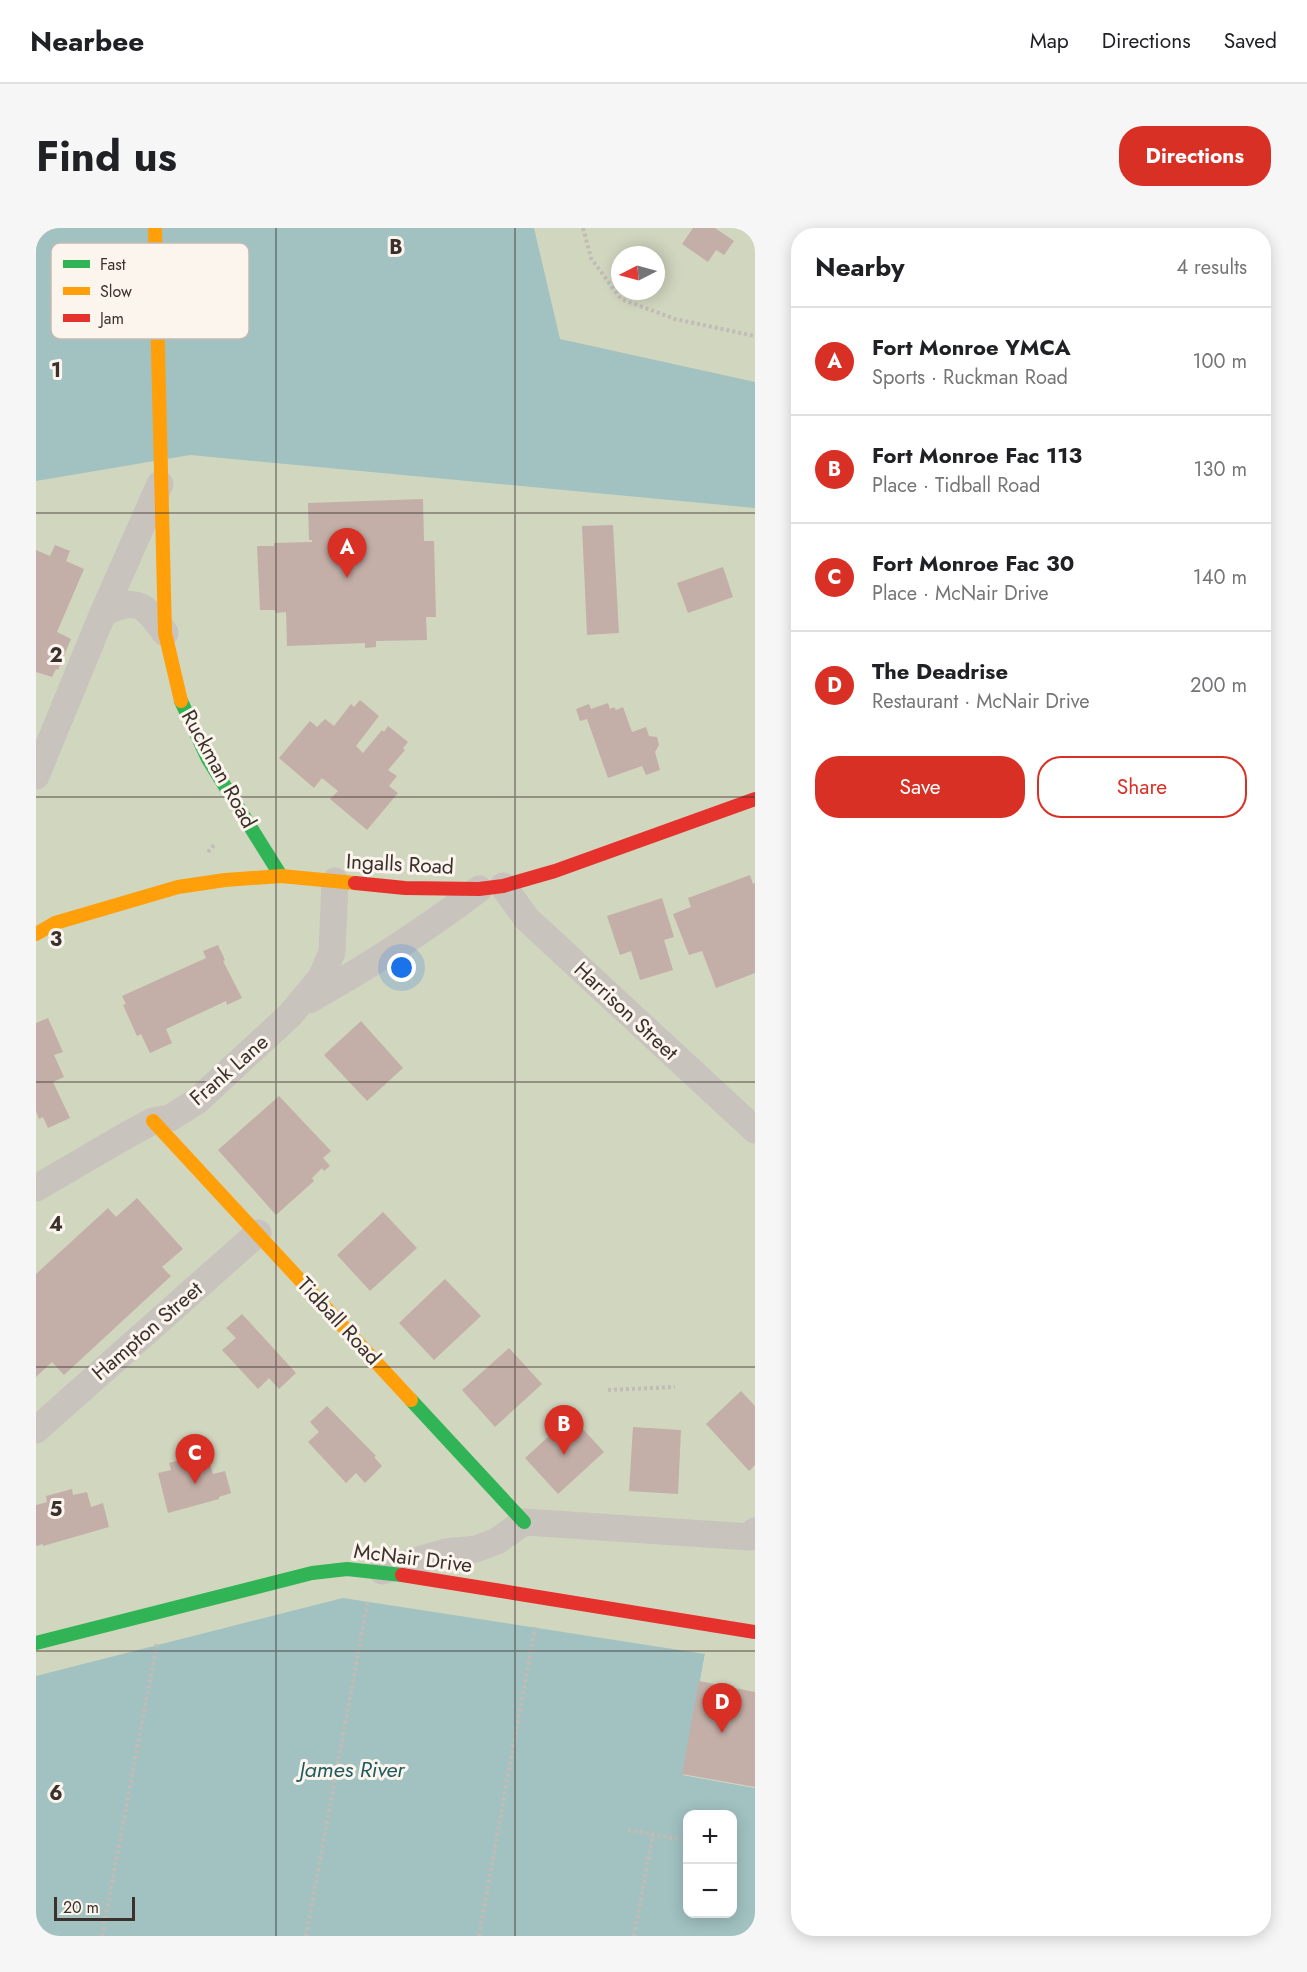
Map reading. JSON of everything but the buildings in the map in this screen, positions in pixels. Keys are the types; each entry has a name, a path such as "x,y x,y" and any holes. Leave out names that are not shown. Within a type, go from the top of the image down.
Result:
{"street":[{"name":"Ruckman Road","path":"155,228 155,243"},
{"name":"Ruckman Road","path":"158,339 165,633 181,701 208,759 281,876"},
{"name":"Ruckman Road","path":"36,776 162,478"},
{"path":"104,613 122,603 137,605 149,611 165,633"},
{"name":"Ingalls Road","path":"36,934 55,923 178,887 281,876 405,888 491,887 555,872 755,799"},
{"name":"Frank Lane","path":"36,1188 153,1121 170,1118 197,1101 300,1005 321,978 332,952 335,881"},
{"path":"300,1005 344,980 491,887"},
{"name":"Harrison Street","path":"491,887 755,1130"},
{"name":"Tidball Road","path":"153,1121 524,1522"},
{"name":"Hampton Street","path":"36,1430 258,1233"},
{"path":"376,1581 446,1552 476,1549 497,1540 524,1522 750,1537 755,1531"},
{"name":"McNair Drive","path":"36,1643 312,1573 347,1569 376,1581 755,1632"}],"path":[{"path":"583,228 591,258 621,299 675,319 755,336"},
{"path":"608,1390 675,1387"},
{"path":"306,1936 376,1581"},
{"path":"479,1936 537,1617"},
{"path":"102,1936 157,1642"},
{"path":"628,1830 678,1839"},
{"path":"634,1936 653,1834"}],"green space":[{"path":"36,228 755,228 755,1788 683,1775 705,1655 36,1885"}],"water":[{"path":"36,228 534,228 560,339 755,382 755,508 190,455 36,481"},
{"name":"James River","path":"343,1598 705,1654 683,1775 755,1788 755,1936 36,1936 36,1676"}],"traffic: fast":[{"path":"181,701 208,759 281,876"},
{"path":"411,1400 524,1522"},
{"path":"36,1643 312,1573 347,1569 402,1575"}],"traffic: slow":[{"path":"155,228 155,243"},
{"path":"158,339 165,633 181,701"},
{"path":"36,934 55,923 178,887 225,880 281,876 355,883"},
{"path":"153,1121 411,1400"}],"traffic: jam":[{"path":"355,883 405,888 479,889 503,886 555,871 755,799"},
{"path":"402,1575 755,1632"}],"place":[{"name":"Fort Monroe YMCA","path":"347,578"},
{"name":"Fort Monroe Fac 113","path":"564,1455"},
{"name":"Fort Monroe Fac 30","path":"195,1484"},
{"name":"The Deadrise","path":"722,1733"}]}
